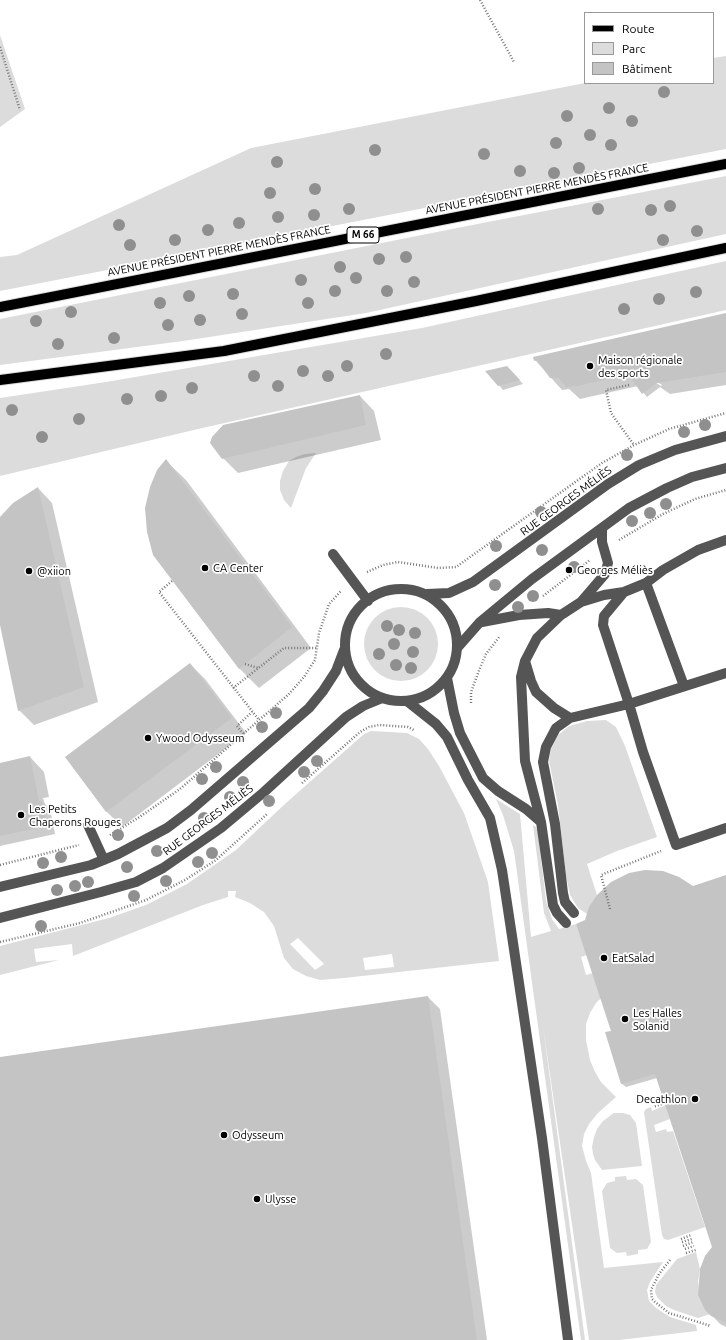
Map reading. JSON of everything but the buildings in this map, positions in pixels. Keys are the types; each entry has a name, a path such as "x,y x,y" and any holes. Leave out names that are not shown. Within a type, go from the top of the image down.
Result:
{"main road":[{"name":"AVENUE PRÉSIDENT PIERRE MENDÈS FRANCE","path":"0,307 726,164"},
{"path":"0,380 224,351 476,301 726,248"}],"street":[{"name":"RUE GEORGES MÉLIÈS","path":"427,594 449,593 473,582 608,484 639,465 675,450 726,436"},
{"path":"458,647 480,622 532,579 629,508 692,477 726,468"},
{"path":"581,602 605,574 608,564 602,542 602,528"},
{"path":"566,923 557,913 553,905 542,822 525,761 521,677 525,661 537,638 561,615 581,602 604,595 624,592 646,583 663,570 698,550 726,540"},
{"path":"333,554 368,601"},
{"path":"646,583 684,686"},
{"path":"404,588 427,594 444,608 454,626 458,647 455,663 447,678 436,689 423,698 407,701 380,699 361,685 350,669 344,650 347,626 360,606 380,592 404,588"},
{"path":"624,592 604,616 603,625 643,752 676,845 726,828"},
{"path":"480,622 519,615 548,613 561,615"},
{"name":"RUE GEORGES MÉLIÈS","path":"0,887 91,865 146,841 167,828 192,810 303,713 323,691 336,671 344,650"},
{"path":"525,661 536,692 554,708 570,718"},
{"path":"574,912 565,902 563,893 555,824 543,762 546,747 556,728 570,718 629,704 726,673"},
{"path":"447,678 454,713 460,733 483,778 498,791 526,809 542,822"},
{"name":"RUE GEORGES MÉLIÈS","path":"0,918 136,882 163,868 221,828 264,792 346,717 364,706 380,699"},
{"path":"407,701 436,724 447,737 468,780 490,818 502,870 514,944 542,1138 568,1340"},
{"path":"88,825 104,860"}],"path":[{"path":"480,0 514,62"},
{"path":"0,47 20,110"},
{"path":"629,385 606,390 611,413 634,445"},
{"path":"0,865 59,851 106,837 138,818 180,789 289,694 304,677 315,660 319,633 329,604 352,579 375,568 398,562 438,568 456,568 602,463 634,445 669,429 726,413"},
{"path":"172,581 160,592 259,720"},
{"path":"233,688 284,648 317,648"},
{"path":"245,664 258,668"},
{"path":"243,734 236,726 252,712"},
{"path":"296,788 360,732 369,727 379,725 408,728 418,734"},
{"path":"0,942 86,921 152,897 185,880 216,860 268,814"},
{"path":"610,909 601,875 676,845"},
{"path":"648,1102 660,1098 662,1104 653,1107"},
{"path":"681,1238 691,1235"},
{"path":"682,1242 692,1239"},
{"path":"686,1253 695,1248 684,1247 693,1242"},
{"path":"670,1260 659,1274 651,1290 652,1299 669,1313 711,1326"}],"green space":[{"path":"0,35 25,109 0,127"},
{"path":"726,56 726,149 0,291 0,257 17,255 251,148 584,83 714,84 714,58"},
{"path":"726,176 726,234 366,313 183,341 0,365 0,319"},
{"path":"726,261 726,310 198,429 0,476 0,398 106,382 422,328"},
{"path":"316,453 306,468 291,508 284,500 280,490 280,481 283,471 289,461 296,457"},
{"path":"401,607 422,613 432,623 438,644 432,665 422,675 401,681 380,675 370,665 364,644 370,623 380,613"},
{"path":"606,720 616,727 625,746 657,837 617,851 587,864 597,895 587,914 578,908 570,895 566,876 558,805 549,761 551,749 558,735 569,726 587,721"},
{"path":"371,731 407,733 419,739 428,749 439,766 464,813 488,882 499,961 320,980 306,976 293,969 284,958 274,926 264,912 250,903 235,897 236,891 228,891 228,897 203,905 73,956 72,944 34,949 36,962 59,960 0,975 0,946 109,918 146,905 187,884 236,850 286,803 364,734","holes":["298,938 324,964 315,970 290,944","392,954 394,967 365,970 363,958"]},
{"path":"496,799 520,814 531,937 551,931 544,913 533,825 536,827 538,833 546,901 552,919 559,929 576,924 587,955 581,957 586,975 593,973 601,998 590,1013 586,1024 586,1040 590,1060 595,1072 601,1082 616,1097 598,1113 589,1124 584,1134 582,1146 591,1173 604,1268 663,1262 650,1282 647,1290 649,1301 656,1308 670,1317 696,1325 697,1331 619,1340 589,1340 543,1027 585,1340 581,1340 514,851 503,815"},
{"path":"666,1105 670,1119 654,1125 656,1132 666,1129 667,1132 673,1131 705,1227 668,1240 664,1239 662,1235 644,1112 646,1109 651,1107 652,1111"},
{"path":"614,1113 630,1115 636,1123 642,1166 602,1170 595,1160 592,1147 597,1129 603,1121"},
{"path":"626,1176 627,1180 636,1179 643,1185 651,1242 647,1249 638,1250 638,1254 627,1256 626,1252 617,1253 610,1248 602,1191 607,1183 615,1181 615,1177"},
{"path":"696,1252 700,1269 698,1281 700,1298 710,1314 698,1318 666,1306 657,1297 655,1292 656,1285 677,1259"}],"place":[{"name":"Maison régionale des sports","path":"590,366"},
{"name":"CA Center","path":"205,568"},
{"name":"Georges Méliès","path":"569,570"},
{"name":"@xiion","path":"29,571"},
{"name":"Ywood Odysseum","path":"148,738"},
{"name":"Les Petits Chaperons Rouges","path":"21,815"},
{"name":"EatSalad","path":"604,958"},
{"name":"Les Halles Solanid","path":"625,1019"},
{"name":"Decathlon","path":"695,1099"},
{"name":"Odysseum","path":"224,1135"},
{"name":"Ulysse","path":"257,1199"}]}
